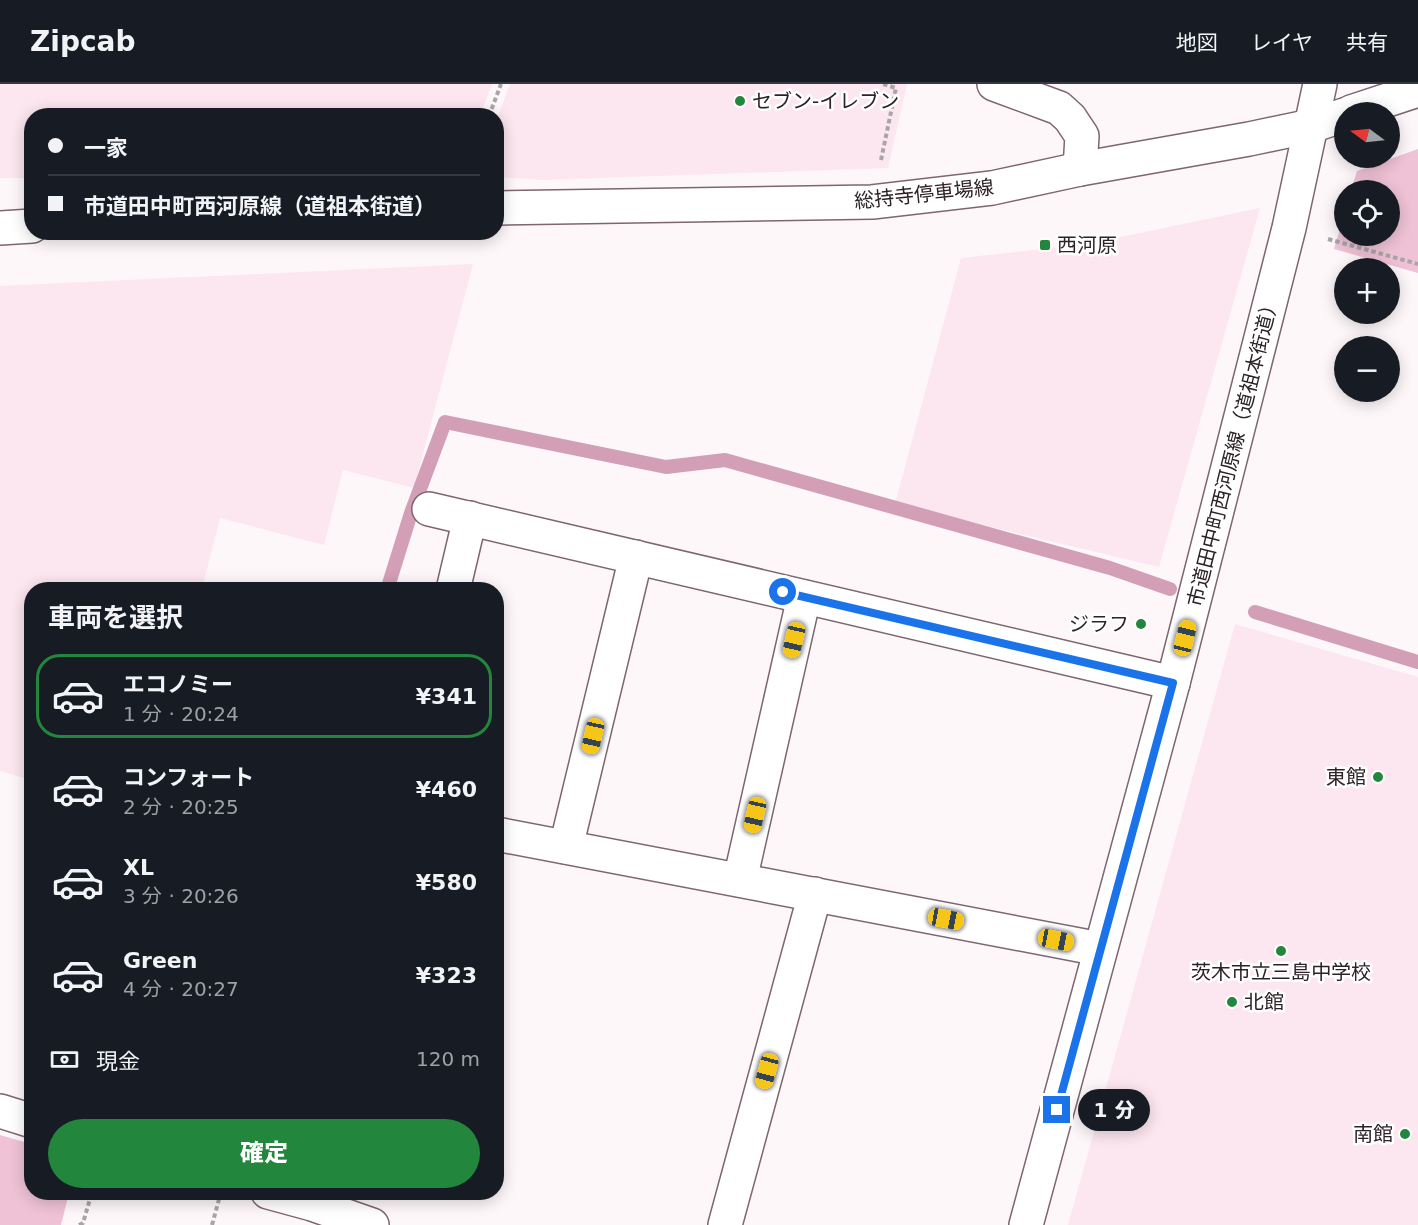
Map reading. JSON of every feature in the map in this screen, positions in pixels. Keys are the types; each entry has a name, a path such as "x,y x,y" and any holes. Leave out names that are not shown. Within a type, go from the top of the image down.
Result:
{"street":[{"path":"994,84 1059,108 1070,118 1082,136 1080,170"},
{"name":"市道田中町西河原線（道祖本街道）","path":"1026,1225 1173,683 1289,228 1320,84"},
{"path":"1381,102 1418,90"},
{"name":"総持寺停車場線","path":"504,208 872,202 992,188 1311,126 1334,118"},
{"path":"0,228 24,226"},
{"path":"429,509 1173,683"},
{"path":"455,582 470,518"},
{"path":"566,847 636,557"},
{"path":"740,880 804,597"},
{"path":"504,835 1100,949"},
{"path":"725,1225 815,894"},
{"path":"0,1111 24,1118"},
{"path":"318,1200 372,1225"}],"path":[{"path":"492,108 501,84"},
{"path":"872,202 896,88 883,84"},
{"path":"1289,228 1418,264"},
{"path":"79,1225 83,1224 90,1200"},
{"path":"212,1225 219,1200"}],"shaded area":[{"path":"0,84 492,84 483,108 24,108 24,178 0,178"},
{"path":"510,84 907,84 888,168 544,180 504,177 504,108 501,108"},
{"path":"1418,149 1418,273 1400,268 1400,258 1366,258 1334,249 1335,246 1400,246 1400,180 1354,180 1357,171 1365,168 1400,168 1400,155"},
{"path":"1260,208 1159,567 895,504 961,258 1087,244"},
{"path":"473,264 414,488 343,470 324,545 220,518 204,582 24,582 24,778 0,771 0,286"},
{"name":"茨木市立三島中学校","path":"1235,624 1418,677 1418,1225 1068,1225"},
{"path":"0,1135 24,1142 24,1200 67,1200 61,1225 0,1225"}],"waterway":[{"path":"389,582 411,513 445,422 666,467 725,460 1110,568 1170,589"},
{"path":"1255,612 1418,662"}],"place":[{"name":"セブン-イレブン","path":"740,101"},
{"name":"西河原","path":"1045,245"},
{"name":"ジラフ","path":"1141,624"},
{"name":"東館","path":"1378,777"},
{"name":"茨木市立三島中学校","path":"1281,951"},
{"name":"北館","path":"1232,1002"},
{"name":"南館","path":"1405,1134"}],"route":[{"path":"783,592 1173,683 1057,1110"}]}
